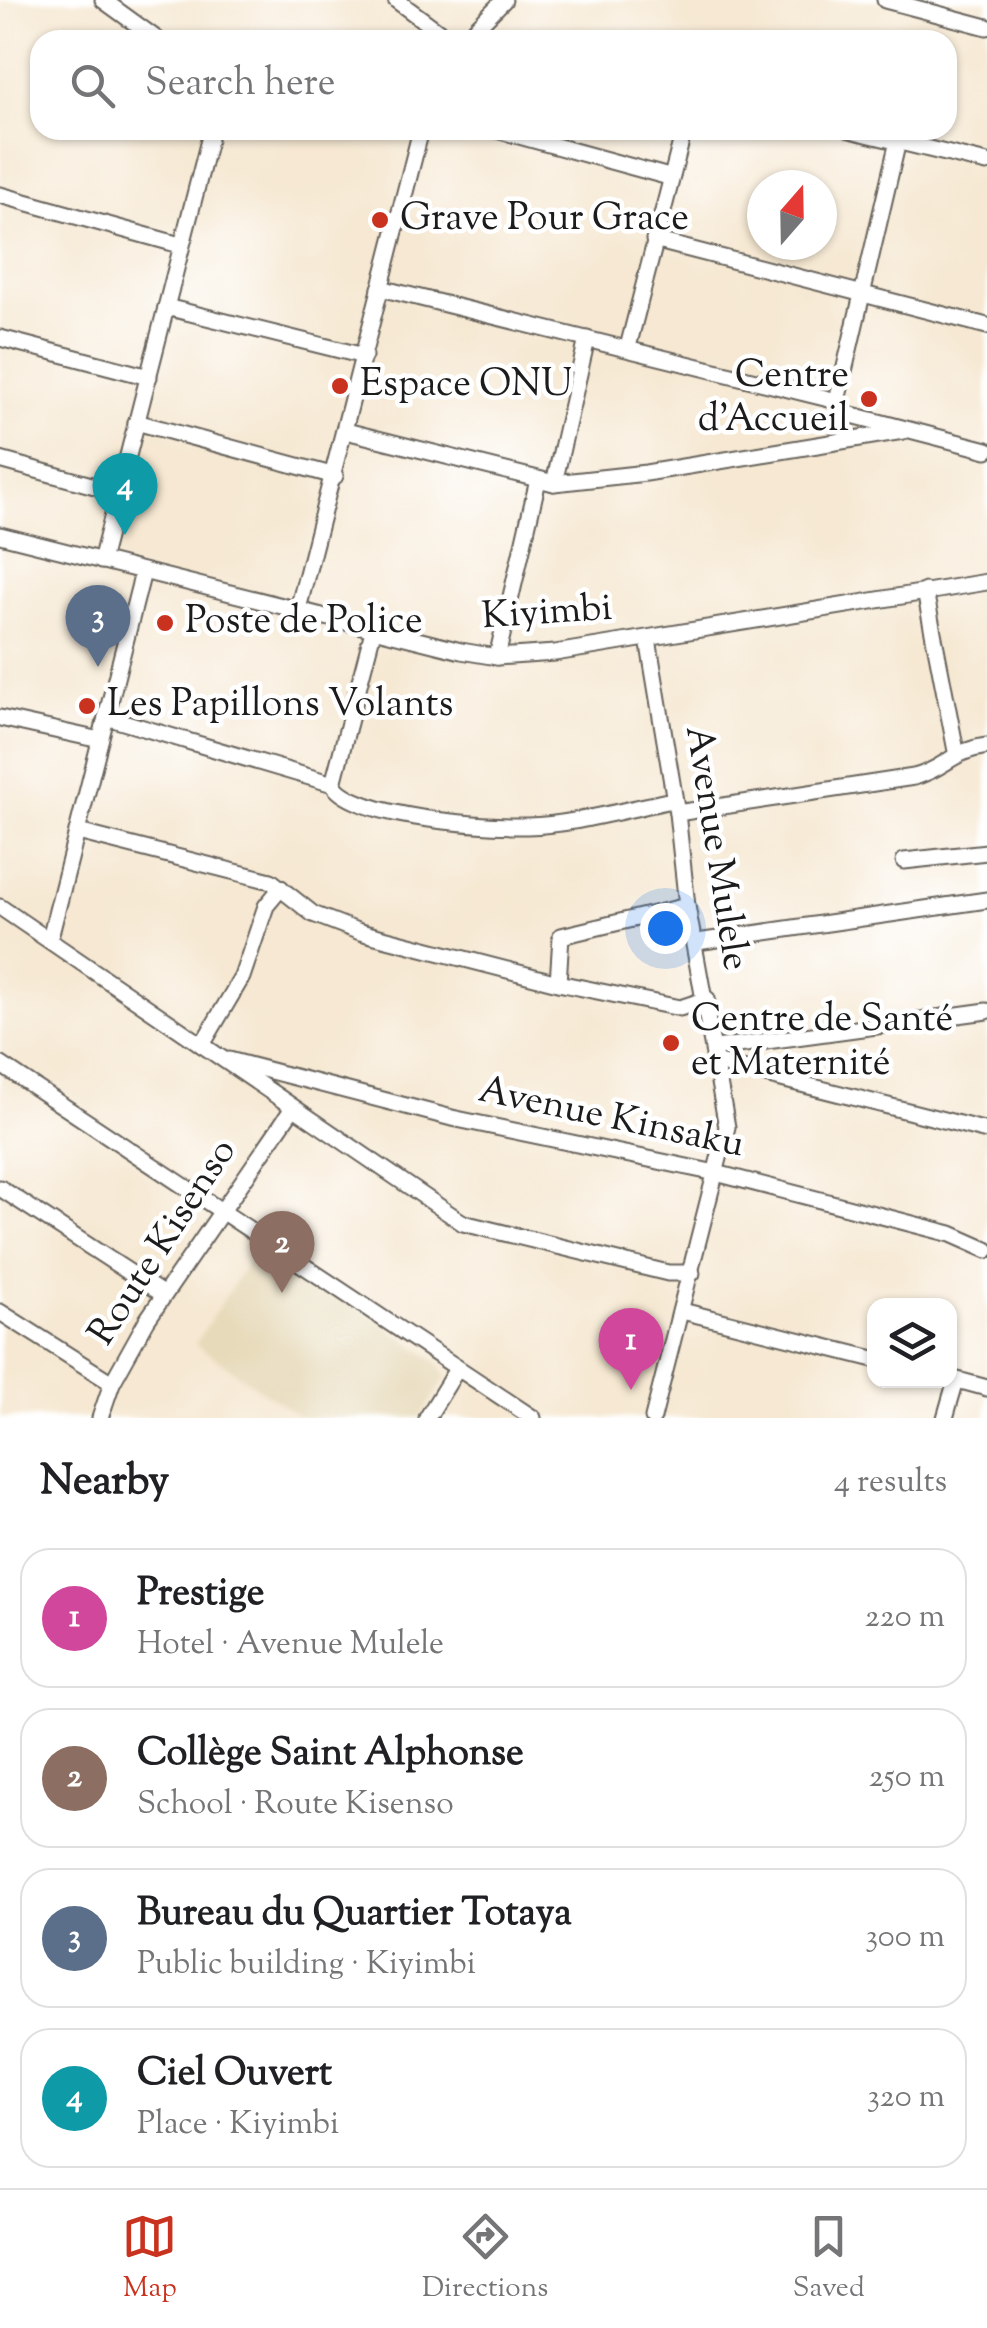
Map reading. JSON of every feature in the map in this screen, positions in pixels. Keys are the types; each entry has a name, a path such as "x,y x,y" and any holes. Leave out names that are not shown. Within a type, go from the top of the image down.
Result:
{"street":[{"path":"103,0 144,30"},
{"path":"396,0 436,30"},
{"path":"474,30 504,0"},
{"path":"885,0 915,4 987,27"},
{"path":"101,561 209,140"},
{"path":"297,613 418,140"},
{"path":"535,140 669,176"},
{"path":"628,347 681,140"},
{"path":"894,140 987,163"},
{"path":"837,401 898,141"},
{"path":"0,195 180,245"},
{"path":"654,240 987,326"},
{"path":"380,288 837,401 848,414 987,450"},
{"path":"166,307 364,356"},
{"path":"0,338 150,377"},
{"path":"497,656 587,339"},
{"path":"136,422 335,476"},
{"path":"346,431 546,481 646,473 912,430"},
{"path":"0,460 118,492"},
{"name":"Kiyimbi","path":"0,535 297,613 497,656 648,638 987,582"},
{"path":"50,938 143,572"},
{"path":"925,591 956,751"},
{"path":"333,784 373,631"},
{"name":"Avenue Mulele","path":"648,638 688,906 727,1126 653,1418"},
{"path":"106,717 333,784 344,797 393,813 530,826 914,778 938,768 956,751 987,746"},
{"path":"0,718 100,740"},
{"path":"78,832 213,864 281,888 313,914 360,932 558,983 680,1008 707,999"},
{"path":"904,862 987,852"},
{"path":"202,1045 242,977 266,906 281,888"},
{"path":"697,942 987,900"},
{"path":"558,983 561,936 688,906"},
{"path":"0,907 463,1223 668,1273 692,1274"},
{"path":"717,1055 982,1013"},
{"path":"717,1055 987,1131"},
{"name":"Avenue Kinsaku","path":"220,1058 452,1118 716,1174 951,1234 987,1250"},
{"path":"0,1064 533,1418"},
{"name":"Route Kisenso","path":"105,1415 112,1383 164,1295 293,1108"},
{"path":"0,1188 164,1295"},
{"path":"682,1311 867,1357"},
{"path":"0,1312 112,1383"},
{"path":"427,1418 457,1369"},
{"path":"957,1380 987,1388"},
{"path":"945,1418 951,1388"}],"shaded area":[{"path":"260,1242 438,1362 446,1377 420,1418 301,1418 195,1344"}],"place":[{"name":"Grave Pour Grace","path":"380,220"},
{"name":"Espace ONU","path":"340,386"},
{"name":"Centre d'Accueil","path":"869,399"},
{"name":"Ciel Ouvert","path":"125,535"},
{"name":"Poste de Police","path":"165,623"},
{"name":"Bureau du Quartier Totaya","path":"98,667"},
{"name":"Les Papillons Volants","path":"87,706"},
{"name":"Centre de Santé et Maternité","path":"671,1043"},
{"name":"Collège Saint Alphonse","path":"282,1293"},
{"name":"Prestige","path":"631,1390"}]}
